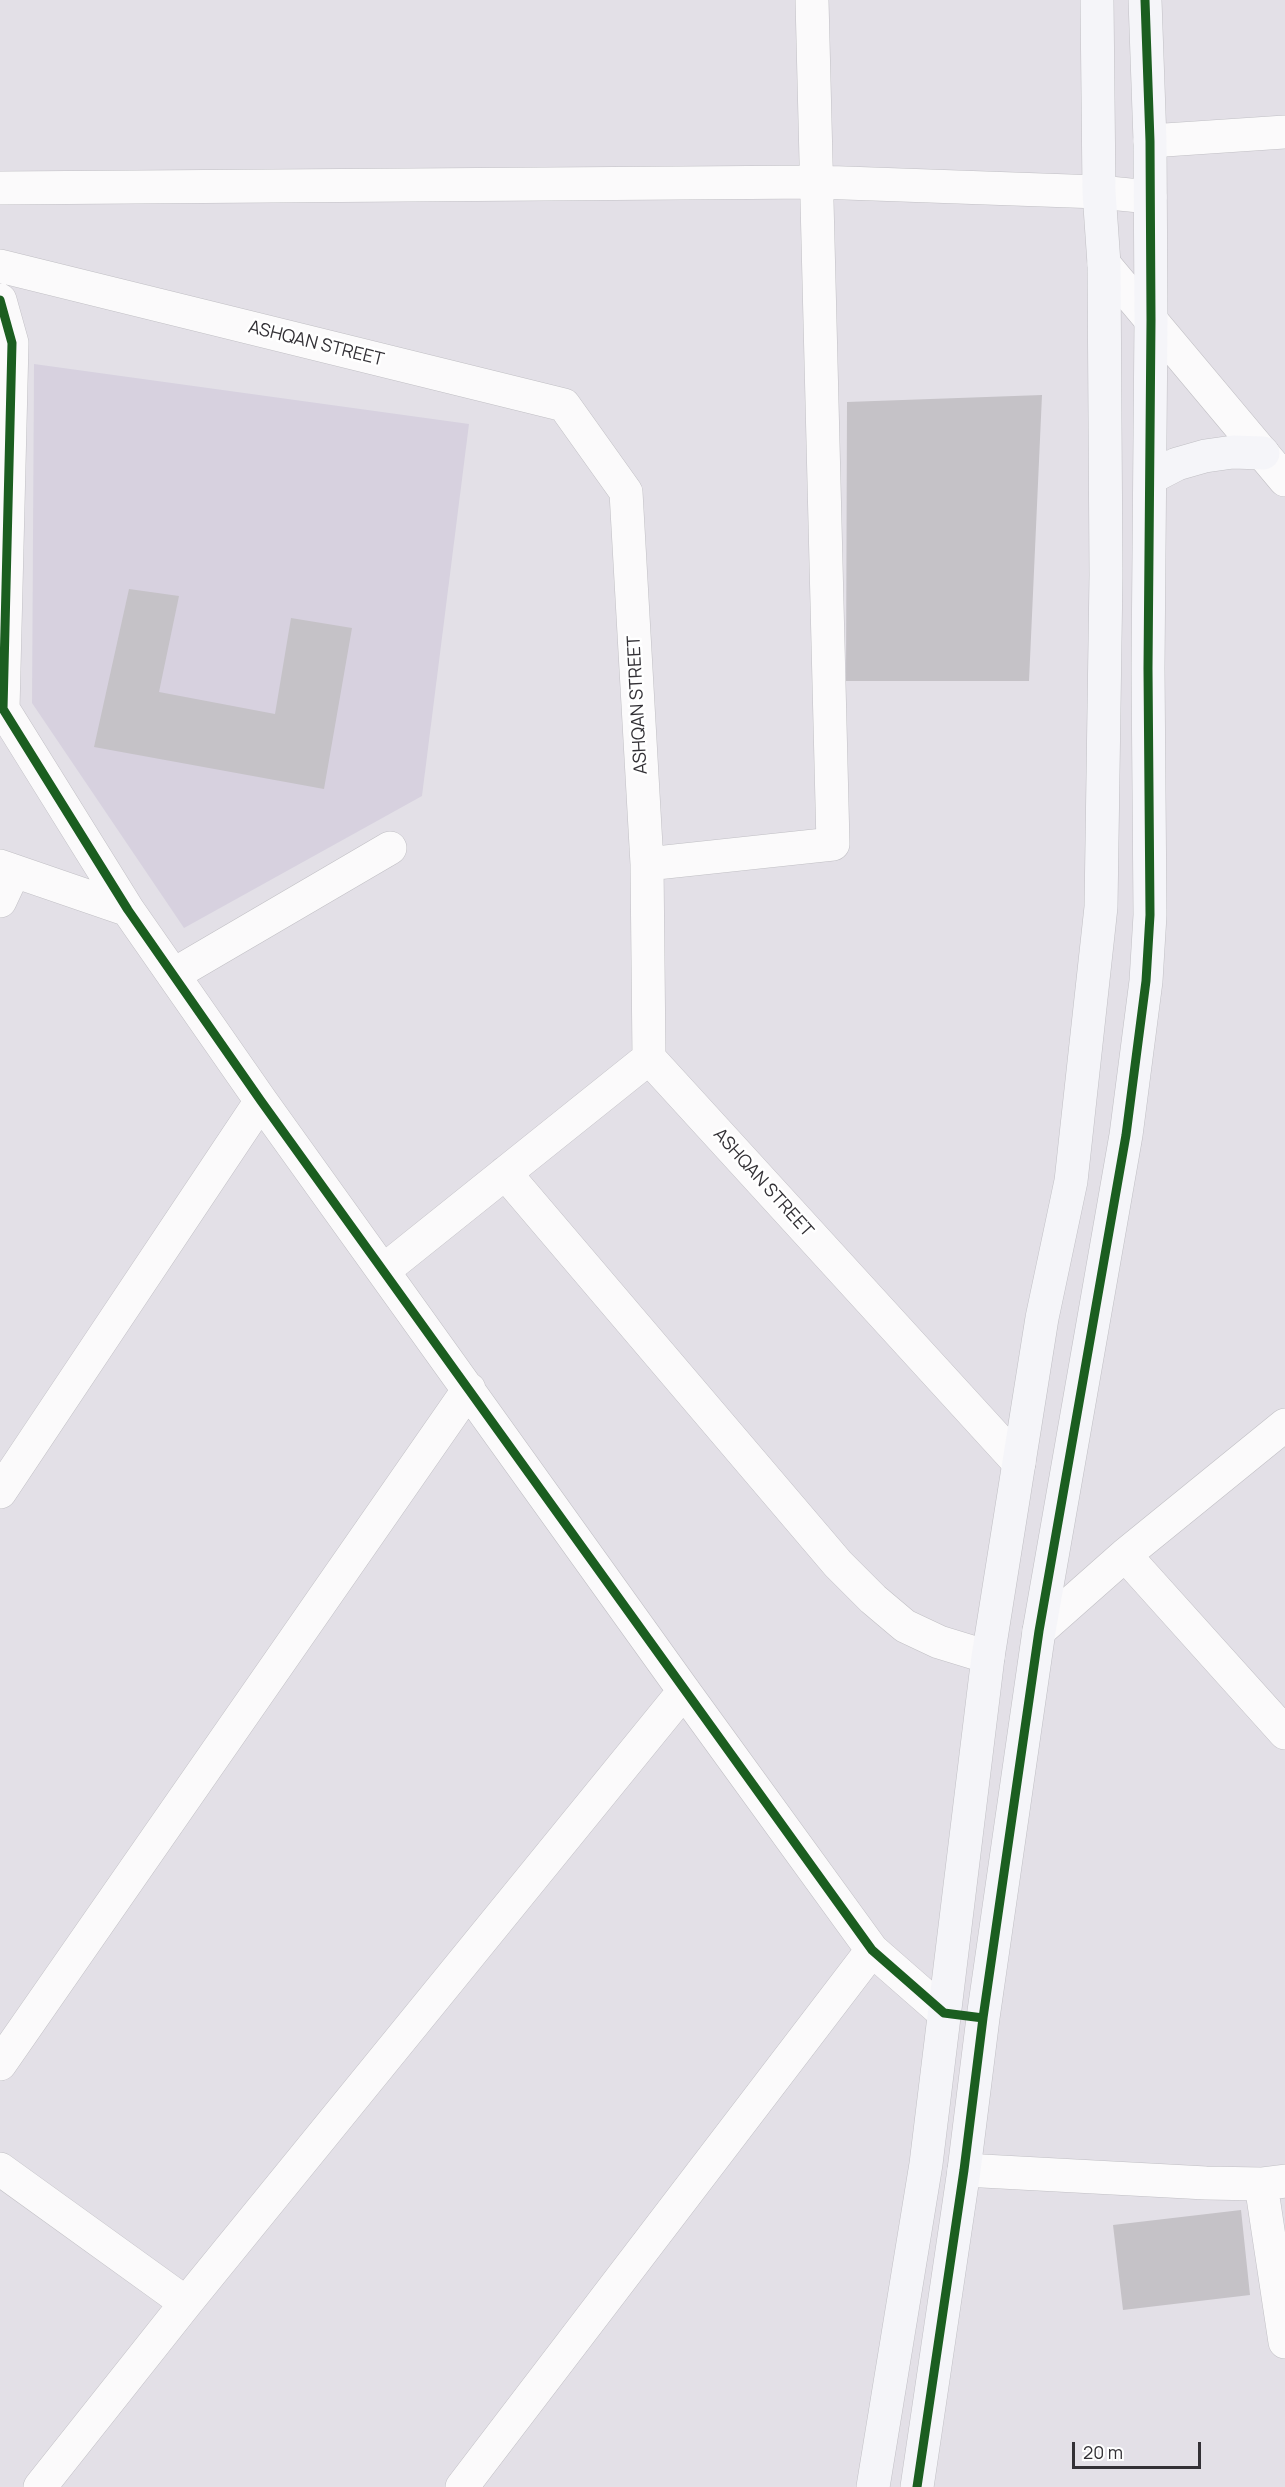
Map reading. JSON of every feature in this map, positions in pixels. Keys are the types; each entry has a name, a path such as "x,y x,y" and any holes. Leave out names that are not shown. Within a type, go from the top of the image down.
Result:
{"street":[{"path":"647,864 833,844 812,0"},
{"path":"873,2487 926,2164 988,1657 1042,1318 1071,1181 1101,907 1106,587 1104,264 1100,192 1097,0"},
{"path":"917,2487 964,2170 983,2018 1039,1631 1126,1135 1146,981 1150,915 1148,668 1151,320 1150,141 1145,0"},
{"path":"1150,141 1285,132"},
{"path":"0,188 817,182 1100,192 1150,197"},
{"path":"1104,264 1285,480"},
{"name":"ASHQAN STREET","path":"0,266 564,405 626,492 647,864 649,1058 1019,1463"},
{"path":"0,300 12,343 3,709 128,910 261,1101 872,1950 944,2013 983,2018"},
{"path":"1150,478 1177,464 1204,456 1233,452 1263,453"},
{"path":"173,975 390,848"},
{"path":"0,900 7,869 128,910"},
{"path":"383,1271 649,1058"},
{"path":"0,1492 261,1101"},
{"path":"505,1173 838,1564 873,1599 905,1626 939,1642 988,1657"},
{"path":"0,2064 468,1389"},
{"path":"1039,1631 1125,1555 1279,1438"},
{"path":"1125,1555 1285,1733"},
{"path":"40,2487 186,2303 684,1691"},
{"path":"462,2487 872,1950"},
{"path":"0,2169 186,2303"},
{"path":"964,2170 1206,2183 1273,2183 1285,2342"}],"shaded area":[{"path":"34,364 469,424 422,796 184,928 32,703"}],"building":[{"path":"1042,395 1029,681 846,681 847,402"},
{"path":"129,589 179,596 159,692 275,714 291,618 352,628 324,789 94,747"},
{"path":"1241,2210 1250,2295 1123,2310 1113,2225"}],"cycle path":[{"path":"917,2487 964,2170 983,2018 1039,1631 1126,1135 1146,981 1150,915 1148,668 1151,320 1150,141 1145,0"},
{"path":"0,300 12,343 3,709 128,910 261,1101 872,1950 944,2013 983,2018"}]}
